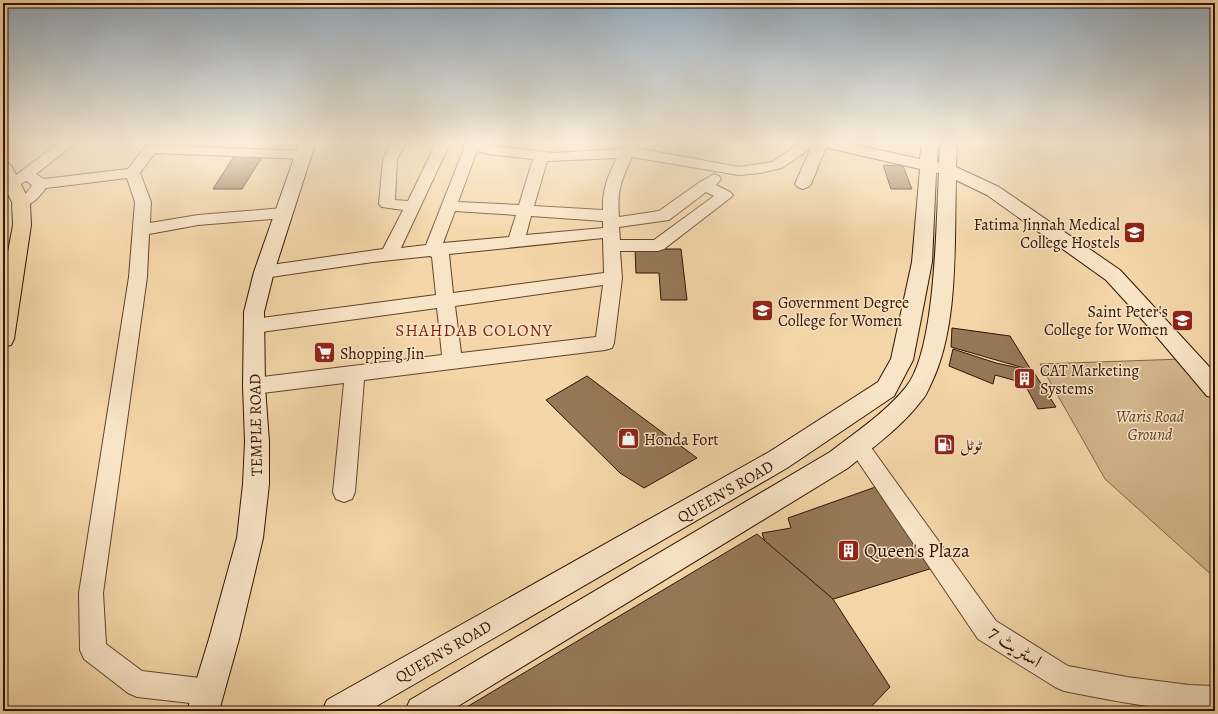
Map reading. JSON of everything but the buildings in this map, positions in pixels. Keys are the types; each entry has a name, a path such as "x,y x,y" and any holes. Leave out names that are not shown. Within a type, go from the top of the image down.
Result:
{"main road":[{"path":"4,334 22,225 19,180 13,174"},
{"name":"TEMPLE ROAD","path":"205,701 224,639 250,538 256,484 257,442 254,386 254,312 264,272 297,174"},
{"name":"QUEEN'S ROAD","path":"338,711 778,460 886,389 902,360 922,262 937,174"},
{"name":"QUEEN'S ROAD","path":"421,711 839,460 891,418 915,393 928,367 937,334 942,287 938,174"},
{"path":"953,174 994,191 1113,275 1154,319 1215,389"}],"street":[{"path":"19,180 27,174"},
{"path":"19,180 41,184 122,174"},
{"path":"133,174 143,202 138,277 91,594 93,650 137,684 205,701"},
{"path":"389,174 388,204 413,206"},
{"path":"389,254 428,174"},
{"path":"452,361 446,301 436,250 449,206 462,174"},
{"path":"516,242 536,174"},
{"path":"254,386 605,343 613,278 610,195 616,174"},
{"path":"264,272 389,254 516,242 611,229 663,216 721,174"},
{"path":"803,184 806,174"},
{"path":"21,202 30,198 41,184"},
{"path":"449,206 525,211 611,229 658,246 724,196 705,185"},
{"path":"141,230 198,220 283,214"},
{"path":"254,326 613,278"},
{"path":"344,492 355,373"},
{"name":"اسٹریٹ 7","path":"858,445 987,630 1064,678 1127,690 1189,698 1215,699"}],"green space":[{"name":"Waris Road Ground","path":"1183,359 1215,399 1215,578 1105,479 1040,364"}],"place":[{"name":"Fatima Jinnah Medical College Hostels","path":"1135,233"},
{"name":"Government Degree College for Women","path":"762,311"},
{"name":"Saint Peter's College for Women","path":"1183,320"},
{"name":"Shopping Jin","path":"325,353"},
{"name":"CAT Marketing Systems","path":"1024,379"},
{"name":"Honda Fort","path":"629,439"},
{"name":"ٹوٹل","path":"945,444"},
{"name":"Queen's Plaza","path":"848,550"}],"district":[{"name":"SHAHDAB COLONY","path":"474,330"}]}
